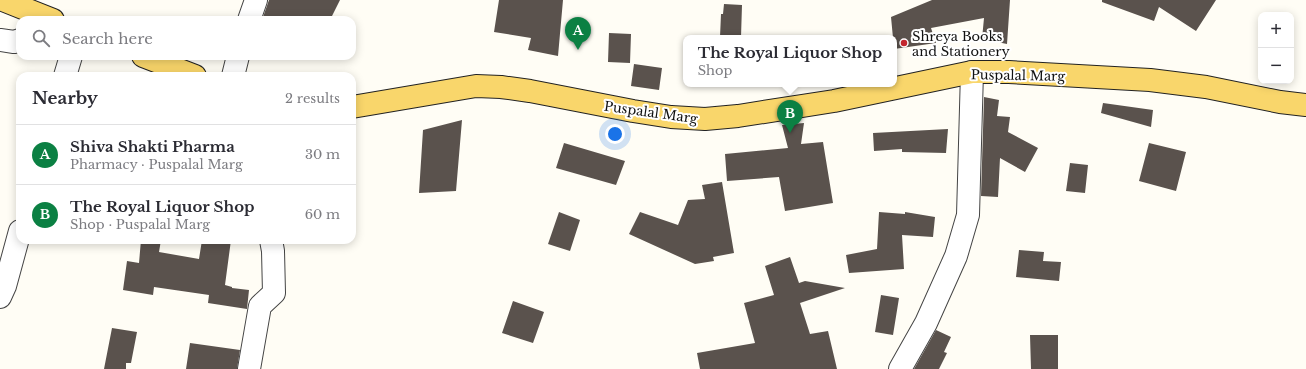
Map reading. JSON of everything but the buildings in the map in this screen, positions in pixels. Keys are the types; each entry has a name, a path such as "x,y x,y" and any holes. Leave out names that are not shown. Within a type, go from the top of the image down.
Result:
{"main road":[{"path":"3,0 37,16"},
{"path":"153,60 185,72"},
{"name":"Puspalal Marg","path":"356,106 476,86 501,87 671,117 705,119 738,116 834,102 972,72 1056,74 1150,80 1206,87 1280,102 1306,105"}],"street":[{"path":"250,16 256,0"},
{"path":"0,40 16,41"},
{"path":"66,72 69,60"},
{"path":"234,72 237,60"},
{"path":"900,369 926,323 956,256 968,215 972,72"},
{"path":"0,297 5,286 16,244"},
{"path":"249,369 260,306 274,293 272,244"}],"place":[{"name":"Shreya Books and Stationery","path":"904,43"},
{"name":"Shiva Shakti Pharma","path":"578,50"},
{"name":"The Royal Liquor Shop","path":"790,133"}]}
